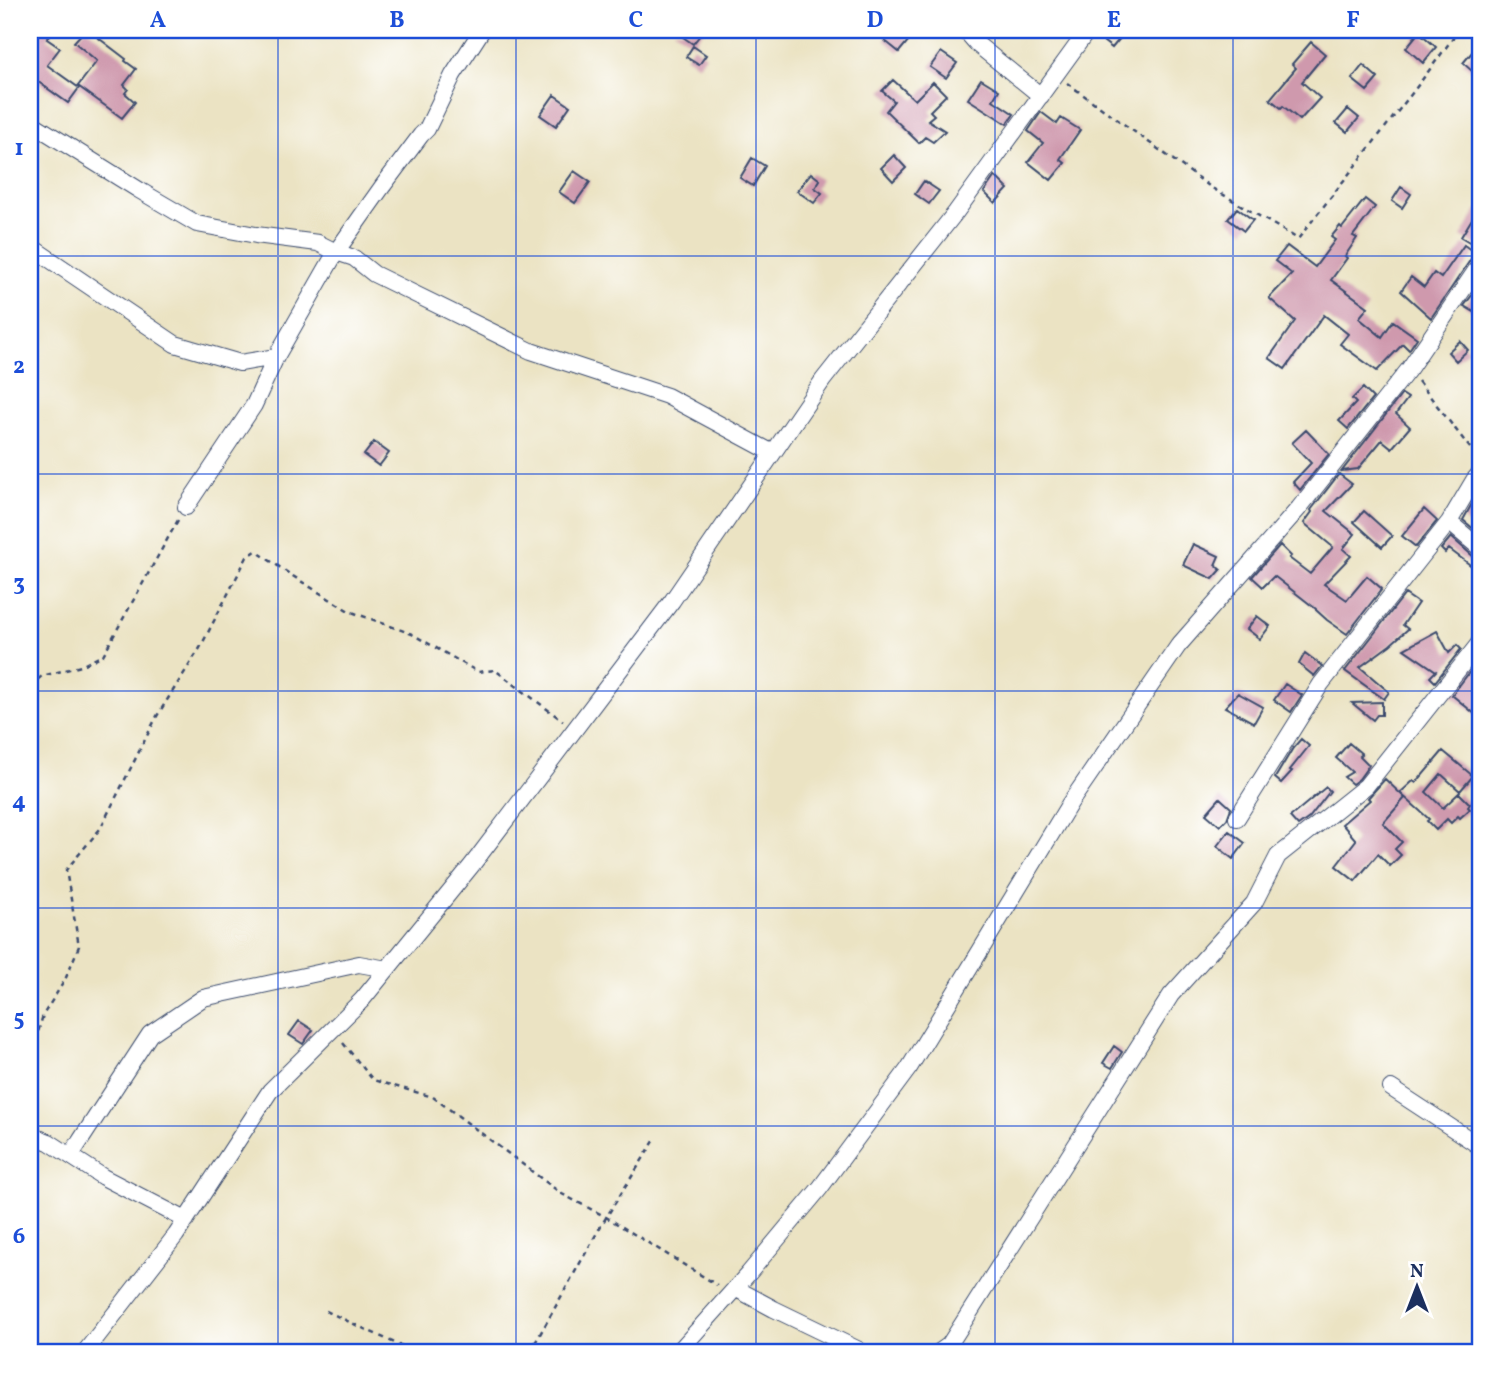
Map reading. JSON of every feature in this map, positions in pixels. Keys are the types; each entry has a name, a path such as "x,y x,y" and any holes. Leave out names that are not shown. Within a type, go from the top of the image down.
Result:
{"street":[{"path":"186,507 254,405 276,357 337,252 427,129 453,75 482,30"},
{"path":"965,30 978,45 1041,96"},
{"path":"85,1352 176,1236 270,1091 362,1000 472,865 671,601 823,380 956,212 1088,30"},
{"path":"30,122 197,224 318,243 354,258 374,274 531,351 667,396 773,453"},
{"path":"30,246 175,344 240,363 276,357"},
{"path":"678,1352 820,1188 909,1068 1070,803 1178,646 1298,508 1409,369 1481,263"},
{"path":"1237,818 1321,684 1449,522 1478,476"},
{"path":"1449,522 1481,549"},
{"path":"939,1352 949,1345 1171,995 1254,903 1278,856 1366,786 1481,641"},
{"path":"71,1155 150,1034 203,998 359,964 387,969"},
{"path":"1391,1088 1481,1147"},
{"path":"30,1135 48,1142 103,1177 186,1220"},
{"path":"733,1291 862,1351"}],"path":[{"path":"1055,75 1212,188 1298,239 1459,30"},
{"path":"1409,369 1474,453 1478,476"},
{"path":"1474,453 1481,454"},
{"path":"30,685 42,676 81,666 103,655 186,507"},
{"path":"30,1060 43,1015 65,980 79,946 66,870 100,830 157,716 200,648 247,557 256,551 349,611 412,635 478,672 495,670 574,730"},
{"path":"332,1029 373,1080 433,1097 562,1194 607,1217 733,1291"},
{"path":"530,1352 607,1217 656,1138"},
{"path":"327,1311 414,1352"}],"building":[{"path":"35,30 54,30 47,39 60,48 47,65 79,88 68,103 30,76 30,37"},
{"path":"85,30 136,69 124,85 128,89 125,93 135,102 122,118 78,86 97,61 74,42"},
{"path":"673,30 704,30 693,44"},
{"path":"893,30 909,40 899,52 884,40"},
{"path":"1112,30 1127,30 1112,48 1103,41"},
{"path":"1419,32 1436,47 1423,63 1406,48"},
{"path":"1311,42 1325,54 1302,82 1320,98 1300,120 1270,99 1296,68 1292,64"},
{"path":"693,46 706,55 699,65 686,57"},
{"path":"1473,51 1481,58 1481,79 1463,63"},
{"path":"941,52 957,63 946,78 930,67"},
{"path":"1363,65 1378,78 1367,91 1352,79"},
{"path":"981,79 999,90 993,100 1014,114 1007,124 968,99"},
{"path":"893,80 915,100 933,82 946,95 930,111 934,115 928,120 945,131 933,142 925,137 919,143 886,111 894,101 882,91"},
{"path":"554,95 570,106 556,126 540,115"},
{"path":"1348,109 1359,118 1347,132 1336,123"},
{"path":"1041,112 1057,124 1061,118 1080,130 1060,159 1065,163 1051,180 1028,162 1043,143 1028,131"},
{"path":"894,155 906,168 893,181 881,168"},
{"path":"752,158 765,166 753,186 740,178"},
{"path":"574,171 590,182 575,203 559,192"},
{"path":"811,173 820,180 815,188 822,193 814,203 797,191"},
{"path":"995,176 1008,189 995,203 984,192"},
{"path":"924,181 939,191 929,204 915,194"},
{"path":"1401,187 1411,194 1402,208 1392,201"},
{"path":"1365,199 1375,207 1353,236 1357,238 1345,256 1347,258 1331,280 1368,307 1359,318 1382,337 1393,321 1417,338 1409,350 1403,344 1377,371 1340,344 1348,334 1324,315 1285,369 1269,358 1295,321 1269,298 1292,274 1275,261 1287,246 1315,267 1335,240 1331,237 1340,226 1342,228"},
{"path":"1481,204 1481,238 1476,246 1461,237"},
{"path":"1237,208 1253,220 1244,231 1228,219"},
{"path":"1464,245 1475,253 1431,318 1401,291 1411,277 1424,287 1434,273 1441,278"},
{"path":"1476,290 1481,293 1481,316 1464,306"},
{"path":"1460,341 1468,350 1456,361 1448,352"},
{"path":"1363,388 1373,398 1348,429 1339,421 1356,403 1352,399"},
{"path":"1402,394 1408,398 1396,414 1410,427 1392,448 1382,440 1358,469 1342,471"},
{"path":"1306,430 1329,454 1300,490 1293,482 1311,463 1292,443"},
{"path":"374,442 389,453 379,466 364,455"},
{"path":"1339,474 1352,484 1326,511 1355,534 1343,549 1351,556 1324,584 1347,600 1367,576 1382,589 1347,634 1274,576 1263,587 1252,577 1280,545 1291,556 1289,558 1310,574 1333,547 1304,523"},
{"path":"1481,493 1481,535 1463,520"},
{"path":"1424,509 1437,521 1416,547 1402,536"},
{"path":"1364,511 1392,536 1382,547 1354,522"},
{"path":"1451,537 1474,557 1481,559 1481,573 1449,549 1445,553 1441,549"},
{"path":"1193,544 1219,556 1215,565 1221,570 1213,579 1183,565"},
{"path":"1405,594 1418,603 1403,625 1408,629 1360,667 1389,692 1384,699 1345,671"},
{"path":"1257,616 1270,626 1260,639 1247,629"},
{"path":"1437,631 1449,653 1457,645 1461,649 1435,682 1430,677 1436,671 1404,649"},
{"path":"1305,653 1322,666 1314,676 1299,664"},
{"path":"1475,665 1481,672 1481,719 1452,695"},
{"path":"1285,684 1302,695 1291,712 1274,700"},
{"path":"1238,693 1263,707 1254,723 1225,707"},
{"path":"1382,702 1382,715 1377,715 1373,720 1352,703"},
{"path":"1301,739 1309,746 1281,783 1275,778"},
{"path":"1349,743 1362,754 1360,756 1369,765 1352,784 1344,777 1352,772 1336,758"},
{"path":"1443,751 1473,776 1460,791 1441,774 1426,792 1443,808 1459,793 1470,804 1470,809 1460,818 1458,816 1451,823 1447,819 1436,830 1427,821 1429,819 1400,793 1413,781 1416,783"},
{"path":"1385,779 1405,798 1383,823 1402,842 1395,849 1401,855 1390,866 1378,854 1355,881 1336,866 1356,840 1342,824 1370,800 1368,798"},
{"path":"1326,787 1330,791 1309,818 1298,826 1290,817"},
{"path":"1220,798 1231,808 1227,819 1220,826 1206,814"},
{"path":"1229,831 1245,843 1233,859 1217,846"},
{"path":"299,1021 313,1030 303,1044 289,1035"},
{"path":"1114,1046 1122,1052 1112,1068 1103,1063"}]}
